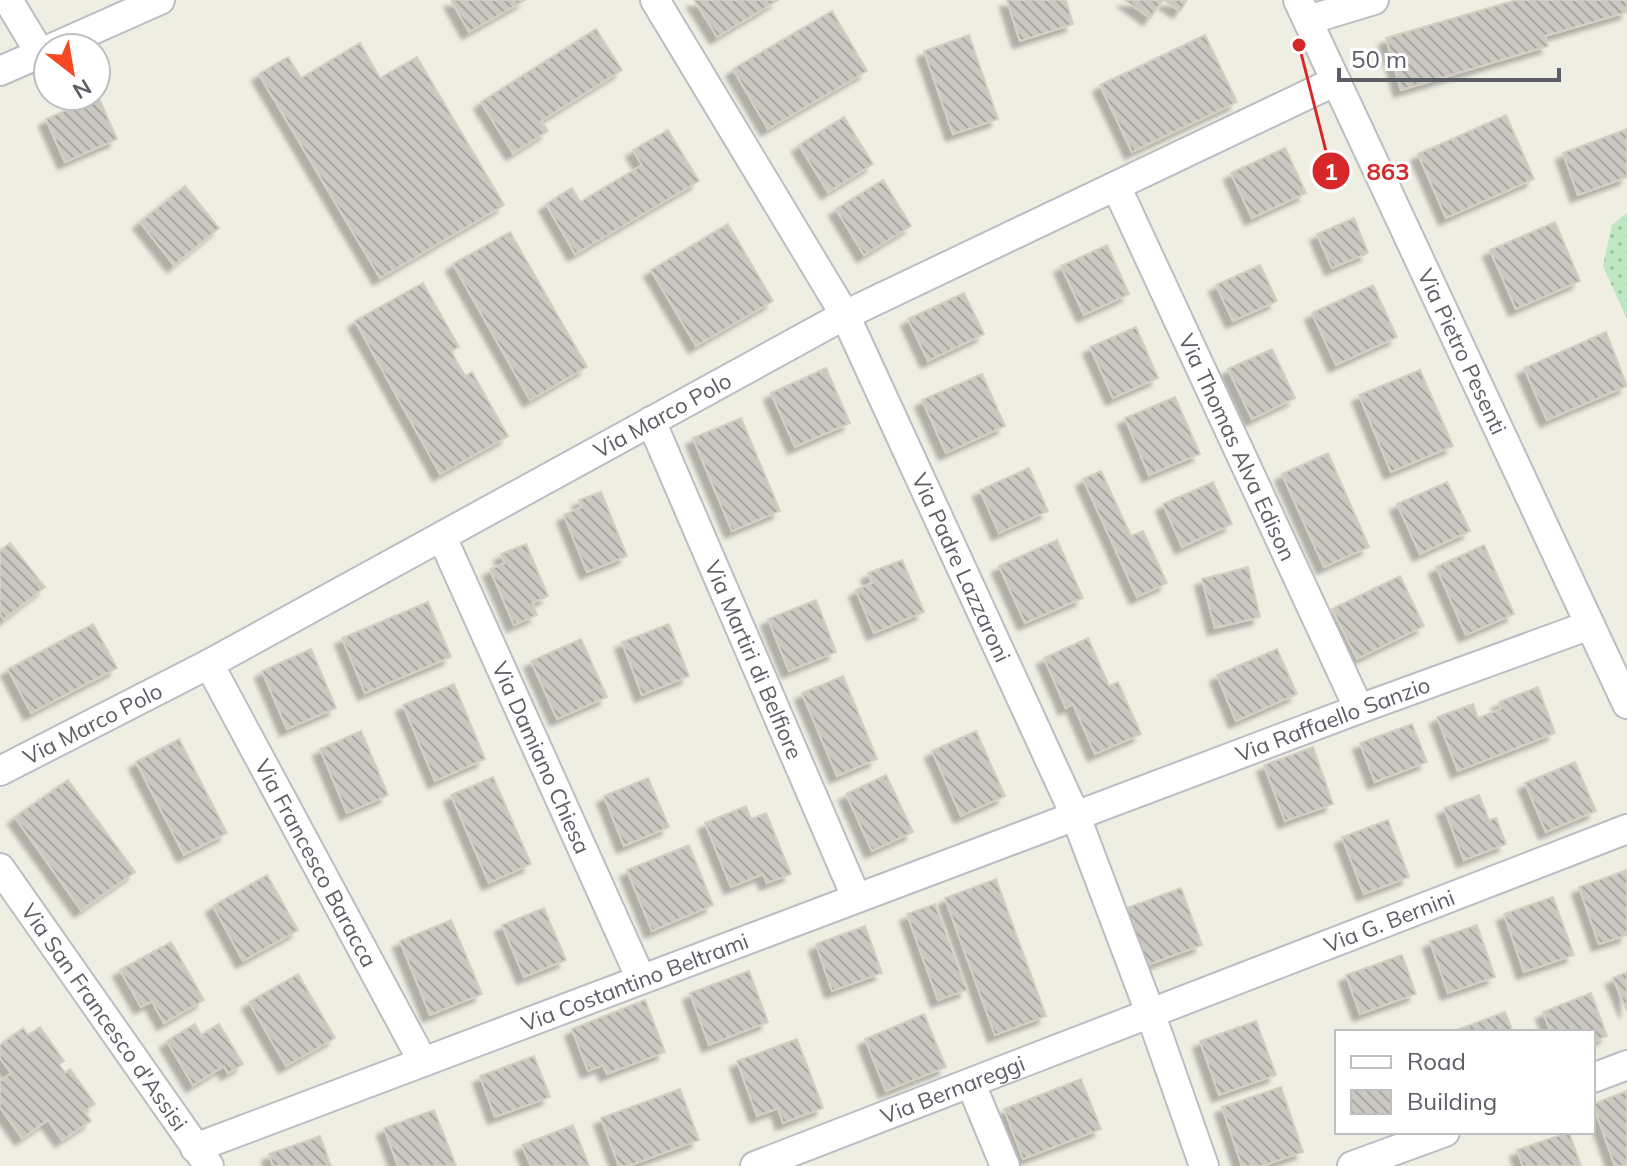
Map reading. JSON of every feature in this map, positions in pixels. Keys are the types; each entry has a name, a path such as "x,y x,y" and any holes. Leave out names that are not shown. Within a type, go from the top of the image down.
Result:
{"street":[{"path":"8,0 33,32"},
{"path":"88,32 160,0"},
{"name":"Via Padre Lazzaroni","path":"655,0 845,315 1076,817 1204,1166"},
{"path":"1303,10 1374,0"},
{"name":"Via Pietro Pesenti","path":"1303,10 1627,704"},
{"path":"0,71 32,57"},
{"name":"Via Marco Polo","path":"0,771 209,664 845,315 1336,81"},
{"name":"Via Thomas Alva Edison","path":"1116,186 1359,709"},
{"name":"Via Martiri di Belfiore","path":"651,421 856,897"},
{"name":"Via Damiano Chiesa","path":"442,537 641,979"},
{"name":"Via Raffaello Sanzio","path":"1076,817 1590,625"},
{"name":"Via Francesco Baracca","path":"209,664 423,1062"},
{"name":"Via Costantino Beltrami","path":"202,1157 423,1062 1076,817"},
{"name":"Via G. Bernini","path":"1151,1015 1627,829"},
{"name":"Via San Francesco d'Assisi","path":"0,868 202,1157"},
{"name":"Via Bernareggi","path":"755,1166 1151,1015"},
{"path":"1595,1077 1627,1065"},
{"path":"971,1084 1005,1166"},
{"path":"1352,1166 1440,1134"}],"green space":[{"path":"1627,213 1627,319 1603,266 1612,225"}],"building":[{"path":"451,0 525,0 469,32"},
{"path":"694,0 778,0 717,37"},
{"path":"1007,0 1066,0 1073,24 1020,41"},
{"path":"1125,0 1163,0 1150,18"},
{"path":"1164,0 1187,0 1180,11"},
{"path":"1516,0 1627,0 1627,12 1545,36 1548,46 1401,90 1386,38"},
{"path":"832,11 867,71 768,129 733,69"},
{"path":"596,29 622,70 541,121 548,131 513,153 481,102"},
{"path":"969,35 998,119 953,134 924,51"},
{"path":"1205,35 1237,102 1132,152 1100,85"},
{"path":"360,43 380,78 417,57 504,205 380,278 259,74 288,57 301,78"},
{"path":"62,112 105,112 117,139 65,162 46,119"},
{"path":"1506,115 1534,179 1446,218 1418,154"},
{"path":"844,117 873,164 828,192 799,145"},
{"path":"1627,129 1627,177 1578,195 1563,153"},
{"path":"668,130 699,181 575,254 546,204 572,188 580,202 642,165 633,150"},
{"path":"1285,148 1306,193 1252,218 1231,173"},
{"path":"883,180 911,226 864,255 836,209"},
{"path":"185,186 219,228 174,265 140,222"},
{"path":"1354,218 1368,253 1332,268 1317,234"},
{"path":"1555,222 1580,281 1516,309 1490,250"},
{"path":"728,224 773,301 696,346 651,270"},
{"path":"510,232 587,367 530,400 453,264"},
{"path":"1107,245 1129,294 1084,315 1061,266"},
{"path":"1260,265 1277,301 1233,321 1216,285"},
{"path":"423,283 459,347 451,351 465,376 472,372 508,436 440,474 355,321"},
{"path":"1373,285 1397,337 1336,365 1312,313"},
{"path":"964,293 984,334 928,361 908,319"},
{"path":"1136,327 1158,378 1113,398 1090,347"},
{"path":"1606,332 1627,386 1547,420 1524,368"},
{"path":"1272,349 1295,398 1252,419 1228,369"},
{"path":"826,368 850,423 795,447 771,393"},
{"path":"1420,370 1453,446 1391,472 1359,395"},
{"path":"982,374 1005,426 946,453 922,400"},
{"path":"1175,397 1200,454 1149,475 1125,418"},
{"path":"741,418 780,511 732,531 693,438"},
{"path":"1328,453 1369,547 1324,567 1282,474"},
{"path":"1029,468 1048,511 999,533 980,490"},
{"path":"1101,471 1131,536 1143,531 1167,583 1137,597 1083,479"},
{"path":"1213,482 1232,524 1182,547 1163,504"},
{"path":"1447,482 1470,531 1420,554 1397,504"},
{"path":"601,492 627,556 587,572 564,515 582,507 579,500"},
{"path":"1057,540 1083,598 1025,623 999,566"},
{"path":"10,543 45,587 4,619 0,614 0,551"},
{"path":"526,544 548,596 532,603 537,615 514,625 490,569 505,563 501,554"},
{"path":"1484,545 1514,614 1466,635 1436,567"},
{"path":"902,560 924,612 874,633 856,590 872,583 868,573"},
{"path":"1248,567 1260,617 1215,628 1202,579"},
{"path":"1400,576 1424,626 1357,659 1332,609"},
{"path":"816,600 836,652 789,671 768,619"},
{"path":"428,602 451,657 365,693 342,638"},
{"path":"93,624 117,668 31,713 8,669"},
{"path":"669,624 689,676 642,695 622,642"},
{"path":"1088,638 1109,686 1118,682 1141,734 1095,754 1073,704 1066,708 1044,658"},
{"path":"581,639 607,697 557,719 531,661"},
{"path":"311,649 336,708 287,729 262,671"},
{"path":"1277,649 1297,694 1236,721 1217,675"},
{"path":"843,676 877,759 837,776 802,693"},
{"path":"454,684 485,759 435,781 403,705"},
{"path":"1538,687 1555,733 1458,771 1437,717 1473,704 1478,718 1501,709 1499,702"},
{"path":"1412,724 1427,762 1375,782 1360,743"},
{"path":"361,731 388,795 347,813 320,749"},
{"path":"976,731 1005,796 961,816 932,751"},
{"path":"179,739 227,833 184,855 136,762"},
{"path":"1313,747 1333,804 1285,821 1264,765"},
{"path":"1575,762 1596,811 1546,832 1525,783"},
{"path":"886,775 913,832 872,851 846,794"},
{"path":"493,777 531,864 489,883 451,795"},
{"path":"648,778 669,827 624,846 604,796"},
{"path":"68,780 135,872 81,910 15,817"},
{"path":"1479,795 1489,820 1496,818 1506,844 1464,860 1444,808"},
{"path":"746,806 751,819 766,813 791,874 767,883 763,874 731,887 705,823"},
{"path":"1388,820 1409,877 1364,894 1342,837"},
{"path":"689,845 713,905 652,931 627,870"},
{"path":"1627,870 1627,935 1599,944 1579,887"},
{"path":"267,875 298,930 243,961 213,906"},
{"path":"996,879 1046,1016 995,1035 945,898"},
{"path":"1181,888 1202,945 1145,966 1124,909"},
{"path":"1553,897 1574,955 1524,972 1504,914"},
{"path":"935,904 967,990 938,1000 907,914"},
{"path":"544,908 566,960 524,977 502,925"},
{"path":"451,920 482,994 430,1015 400,941"},
{"path":"1477,925 1495,977 1448,993 1430,941"},
{"path":"865,926 882,973 832,991 816,944"},
{"path":"171,942 204,1000 164,1023 152,1001 141,1007 120,970"},
{"path":"1402,955 1416,994 1360,1014 1346,975"},
{"path":"749,971 768,1022 709,1045 690,993"},
{"path":"1627,972 1627,1011 1613,978"},
{"path":"298,974 335,1038 286,1066 249,1002"},
{"path":"1591,993 1607,1036 1595,1041 1595,1030 1550,1030 1543,1012"},
{"path":"645,1000 665,1052 607,1074 603,1065 588,1071 572,1029"},
{"path":"1505,1012 1512,1030 1457,1030"},
{"path":"924,1014 946,1067 886,1091 865,1039"},
{"path":"1256,1021 1276,1075 1219,1095 1200,1041"},
{"path":"195,1024 201,1035 219,1024 243,1064 228,1073 224,1066 193,1085 167,1041"},
{"path":"40,1027 64,1061 59,1064 65,1073 70,1069 95,1104 84,1111 91,1121 62,1140 48,1120 22,1138 0,1107 0,1081 11,1073 0,1058 0,1045 23,1028 28,1035"},
{"path":"797,1039 823,1108 783,1123 778,1108 757,1116 737,1061"},
{"path":"534,1056 550,1097 495,1117 480,1076"},
{"path":"1081,1079 1101,1129 1023,1159 1004,1109"},
{"path":"1281,1087 1303,1152 1262,1166 1242,1166 1222,1107"},
{"path":"680,1089 699,1140 628,1166 619,1166 601,1118"},
{"path":"1627,1091 1627,1166 1615,1166 1595,1103"},
{"path":"434,1110 456,1166 398,1166 384,1128"},
{"path":"573,1125 589,1166 531,1166 522,1145"},
{"path":"1570,1134 1581,1166 1523,1166 1517,1150"},
{"path":"320,1136 331,1166 273,1166 269,1154"}],"place":[{"name":"863","path":"1299,45"}]}
